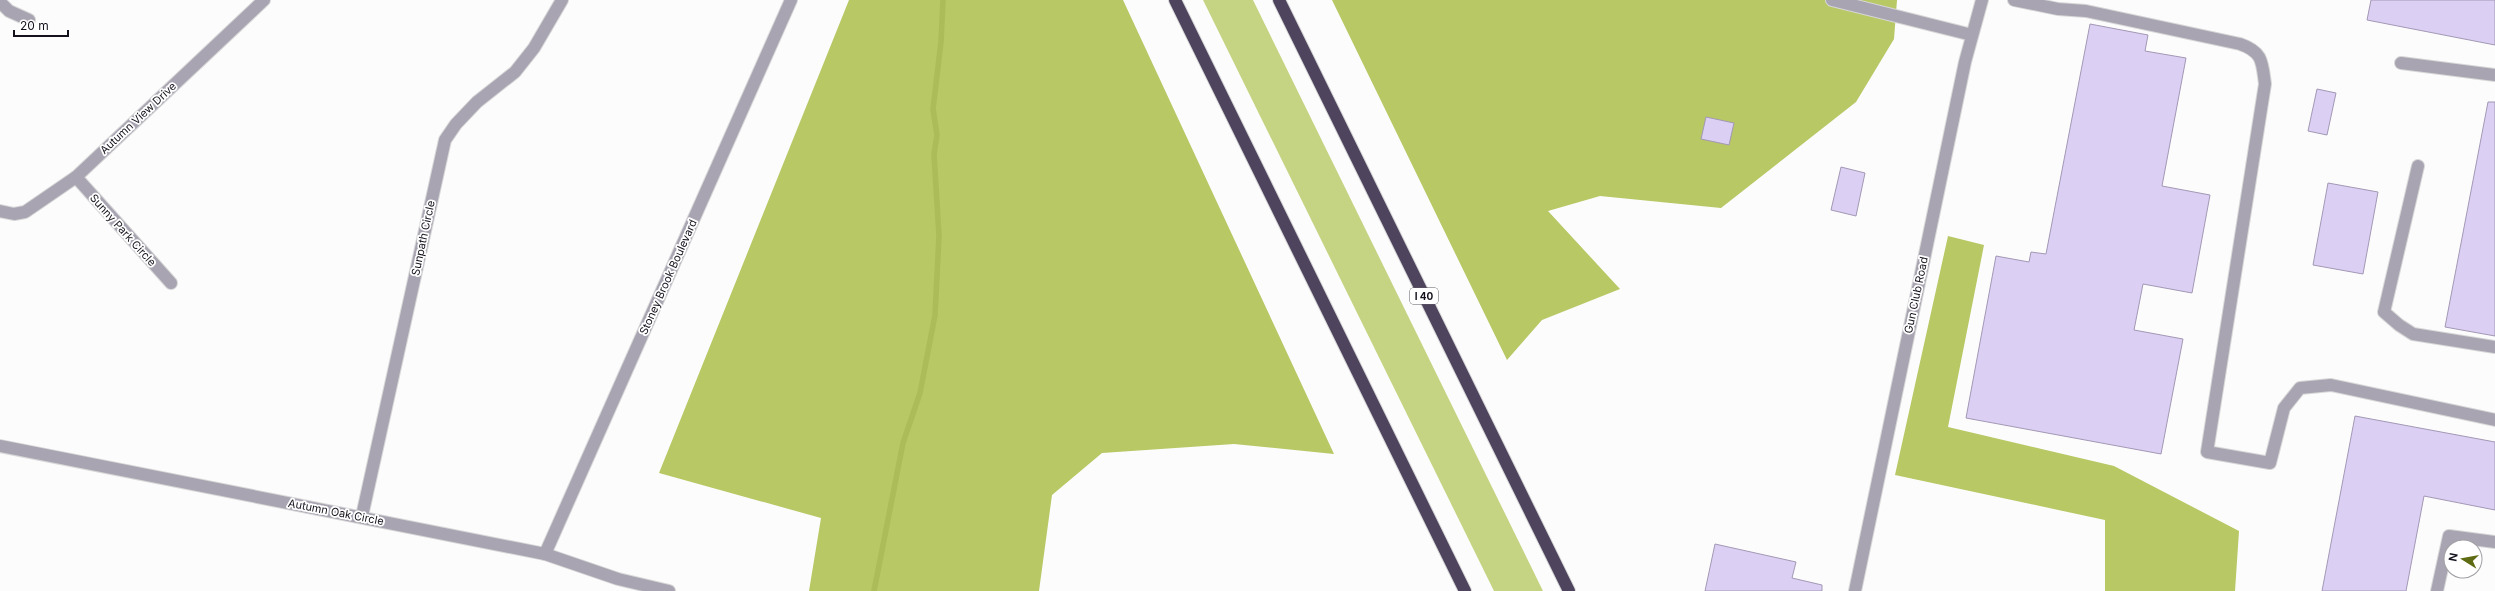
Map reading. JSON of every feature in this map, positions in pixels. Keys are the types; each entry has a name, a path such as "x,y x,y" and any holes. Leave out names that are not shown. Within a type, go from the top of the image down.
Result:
{"highway":[{"path":"1175,0 1465,591"},
{"name":"I 40","path":"1279,0 1569,591"}],"street":[{"name":"Autumn View Drive","path":"0,210 14,214 25,212 76,177 264,0"},
{"name":"Sunpath Circle","path":"362,516 445,140 456,124 477,102 516,72 534,48 562,0"},
{"name":"Stoney Brook Boulevard","path":"545,554 791,0"},
{"path":"1832,0 1972,35"},
{"name":"Gun Club Road","path":"1855,591 1972,35 1982,0"},
{"path":"2014,0 2058,9 2086,11 2240,44 2252,48 2260,57 2265,84 2207,452 2270,464 2284,408 2300,388 2331,385 2495,420"},
{"path":"0,2 9,10 29,20"},
{"path":"2401,63 2495,75"},
{"path":"2418,166 2384,312 2398,325 2413,334 2495,347"},
{"name":"Sunny Park Circle","path":"76,177 171,283"},
{"name":"Autumn Oak Circle","path":"0,446 362,516 545,554 618,579 669,591"},
{"path":"2437,591 2449,536 2495,542"}],"green space":[{"path":"849,0 1123,0 1334,454 1234,444 1102,453 1052,495 1039,591 809,591 821,518 659,473"},
{"path":"1203,0 1253,0 1543,591 1494,591"},
{"path":"1332,0 1897,0 1894,39 1856,102 1721,208 1600,196 1548,211 1620,289 1542,320 1507,360"},
{"path":"1948,236 1984,245 1948,427 2114,466 2239,531 2235,591 2105,591 2105,520 1895,475"}],"building":[{"path":"2371,0 2495,0 2495,45 2367,20"},
{"path":"2090,24 2148,35 2145,51 2186,58 2162,186 2210,195 2192,293 2143,284 2134,330 2183,339 2161,454 1966,418 1996,256 2029,262 2031,252 2046,254"},
{"path":"2317,89 2336,93 2327,135 2308,131"},
{"path":"2488,102 2495,102 2495,336 2445,327"},
{"path":"1706,117 1734,123 1729,145 1701,139"},
{"path":"1841,167 1865,173 1856,216 1831,210"},
{"path":"2328,183 2378,192 2363,274 2313,265"},
{"path":"2355,416 2495,442 2495,510 2424,496 2406,591 2322,591"},
{"path":"1715,544 1796,562 1792,578 1822,585 1822,591 1705,591"}],"waterway":[{"path":"874,591 903,443 920,393 935,315 939,236 934,154 937,135 933,109 941,42 943,0"}]}
